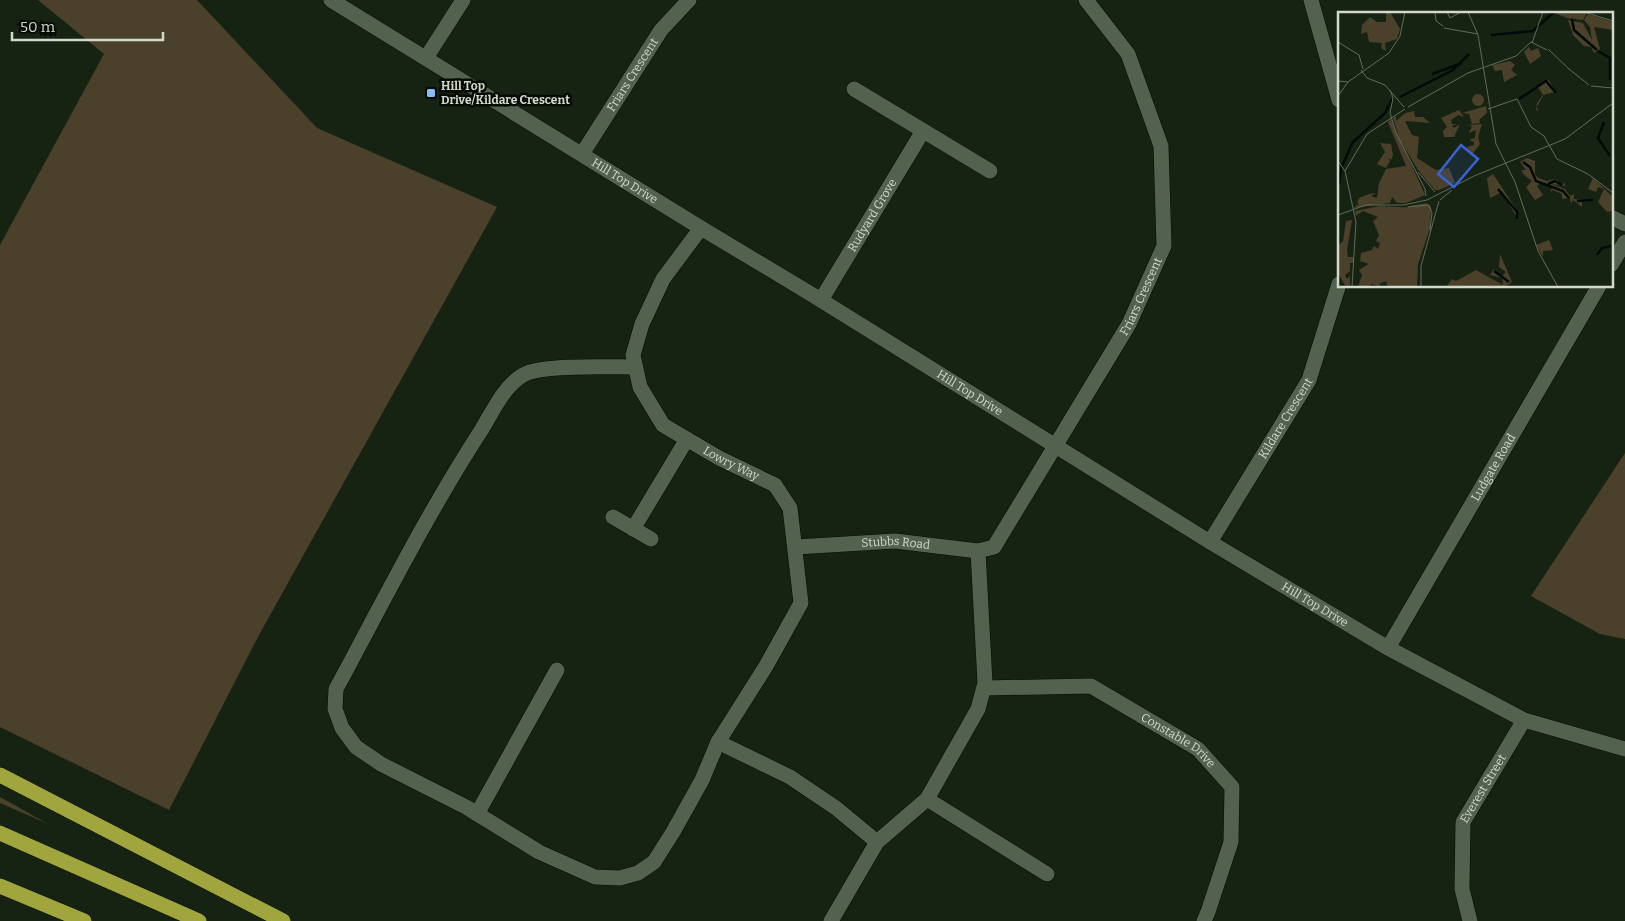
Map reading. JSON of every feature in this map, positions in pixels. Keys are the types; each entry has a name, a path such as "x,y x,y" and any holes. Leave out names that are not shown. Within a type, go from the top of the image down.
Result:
{"highway":[{"path":"0,775 283,921"},
{"path":"0,833 199,921"},
{"path":"0,886 84,921"}],"street":[{"name":"Hill Top Drive","path":"331,0 821,300 1210,542 1388,648 1524,720 1625,749"},
{"path":"426,58 463,0"},
{"name":"Friars Crescent","path":"582,154 661,30 689,0"},
{"name":"Friars Crescent","path":"994,547 1129,324 1164,246 1161,146 1128,54 1086,0"},
{"path":"1311,0 1338,96"},
{"path":"854,89 990,171"},
{"name":"Rudyard Grove","path":"821,300 923,131"},
{"path":"1612,218 1625,224"},
{"name":"Lowry Way","path":"635,367 535,370 523,375 508,388 457,468 336,689 335,709 342,728 356,747 381,764 477,814 539,852 595,877 620,878 638,873 654,862 702,780 718,742 802,604 790,508 775,485 719,458 663,425 640,386 633,355 642,324 663,279 701,228"},
{"path":"1612,263 1625,242"},
{"name":"Kildare Crescent","path":"1210,542 1309,380 1338,287"},
{"name":"Ludgate Road","path":"1388,648 1598,288"},
{"path":"633,529 687,439"},
{"path":"614,518 651,539"},
{"name":"Stubbs Road","path":"796,547 895,541 978,551 994,547"},
{"path":"831,921 877,842 927,799 978,708 985,683 978,551"},
{"path":"477,814 557,670"},
{"name":"Constable Drive","path":"984,688 1091,686 1198,749 1232,787 1231,842 1204,921"},
{"name":"Everest Street","path":"1470,921 1462,889 1463,822 1524,720"},
{"path":"718,742 790,777 836,808 877,842"},
{"path":"927,799 1047,874"}],"shaded area":[{"path":"38,0 197,0 317,128 497,207 259,635 169,810 0,727 0,245 104,54"},
{"path":"1625,453 1625,639 1600,634 1531,596"},
{"path":"0,797 48,824 0,803"}],"place":[{"name":"Hill Top Drive/Kildare Crescent","path":"431,93"}]}
